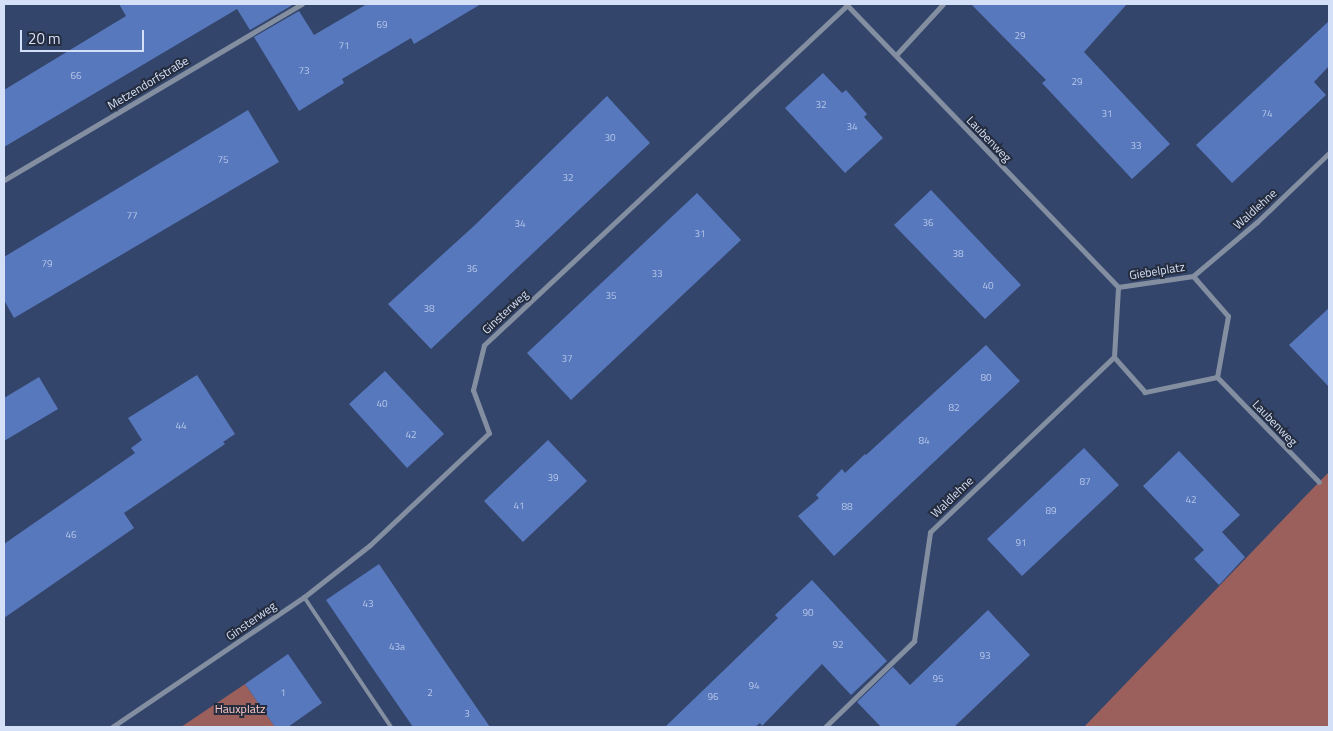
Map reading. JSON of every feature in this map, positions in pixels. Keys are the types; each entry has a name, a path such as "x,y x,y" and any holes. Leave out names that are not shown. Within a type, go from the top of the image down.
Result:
{"street":[{"name":"Metzendorfstraße","path":"4,180 302,4"},
{"name":"Laubenweg","path":"846,4 1118,287"},
{"name":"Ginsterweg","path":"112,727 304,597 370,545 489,432 474,390 484,345 846,4"},
{"path":"896,55 943,4"},
{"name":"Waldlehne","path":"1193,276 1257,222 1329,154"},
{"name":"Giebelplatz","path":"1114,356 1118,287 1193,276 1228,316 1217,377"},
{"path":"1114,356 1145,392 1217,377"},
{"name":"Waldlehne","path":"825,727 914,642 930,532 1114,356"},
{"name":"Laubenweg","path":"1217,377 1319,482"}],"lane":[{"path":"304,597 390,727"}],"green space":[{"path":"1329,472 1329,727 1084,727 1319,482"},
{"name":"Hauxplatz","path":"245,684 275,727 181,727"}],"building":[{"path":"119,4 294,4 250,30 237,9 4,147 4,90 126,16"},
{"path":"367,4 481,4 414,44 411,38 342,79 344,83 299,111 254,37 299,11 314,35"},
{"path":"971,4 1127,4 1084,52 1170,144 1132,179 1042,83 1046,80"},
{"path":"1329,21 1329,66 1314,82 1326,95 1232,183 1196,145"},
{"path":"823,73 842,93 846,90 867,114 864,117 883,138 845,173 785,108"},
{"path":"607,96 650,143 431,349 388,304 475,225"},
{"path":"248,110 279,162 14,318 4,300 4,257"},
{"path":"931,190 1021,285 985,319 894,225"},
{"path":"697,193 741,240 571,400 527,353"},
{"path":"1329,308 1329,387 1289,345"},
{"path":"986,345 1020,381 834,556 798,516 819,498 816,495 842,469 845,473 866,455"},
{"path":"385,371 444,434 407,468 349,404"},
{"path":"197,375 235,434 223,442 225,444 124,513 134,528 4,618 4,544 135,453 131,448 142,440 128,418"},
{"path":"39,377 58,409 4,441 4,398"},
{"path":"548,440 587,481 523,542 484,501"},
{"path":"1084,448 1119,485 1022,576 987,539"},
{"path":"1179,451 1240,515 1222,532 1245,557 1219,585 1194,559 1204,550 1143,486"},
{"path":"379,564 490,727 413,727 326,600"},
{"path":"812,580 887,661 851,695 822,664 762,726 760,723 755,727 665,727 778,618 775,615"},
{"path":"988,610 1030,655 954,727 881,727 857,702 893,667 910,685"},
{"path":"288,654 322,703 288,727 275,727 245,684"}]}
